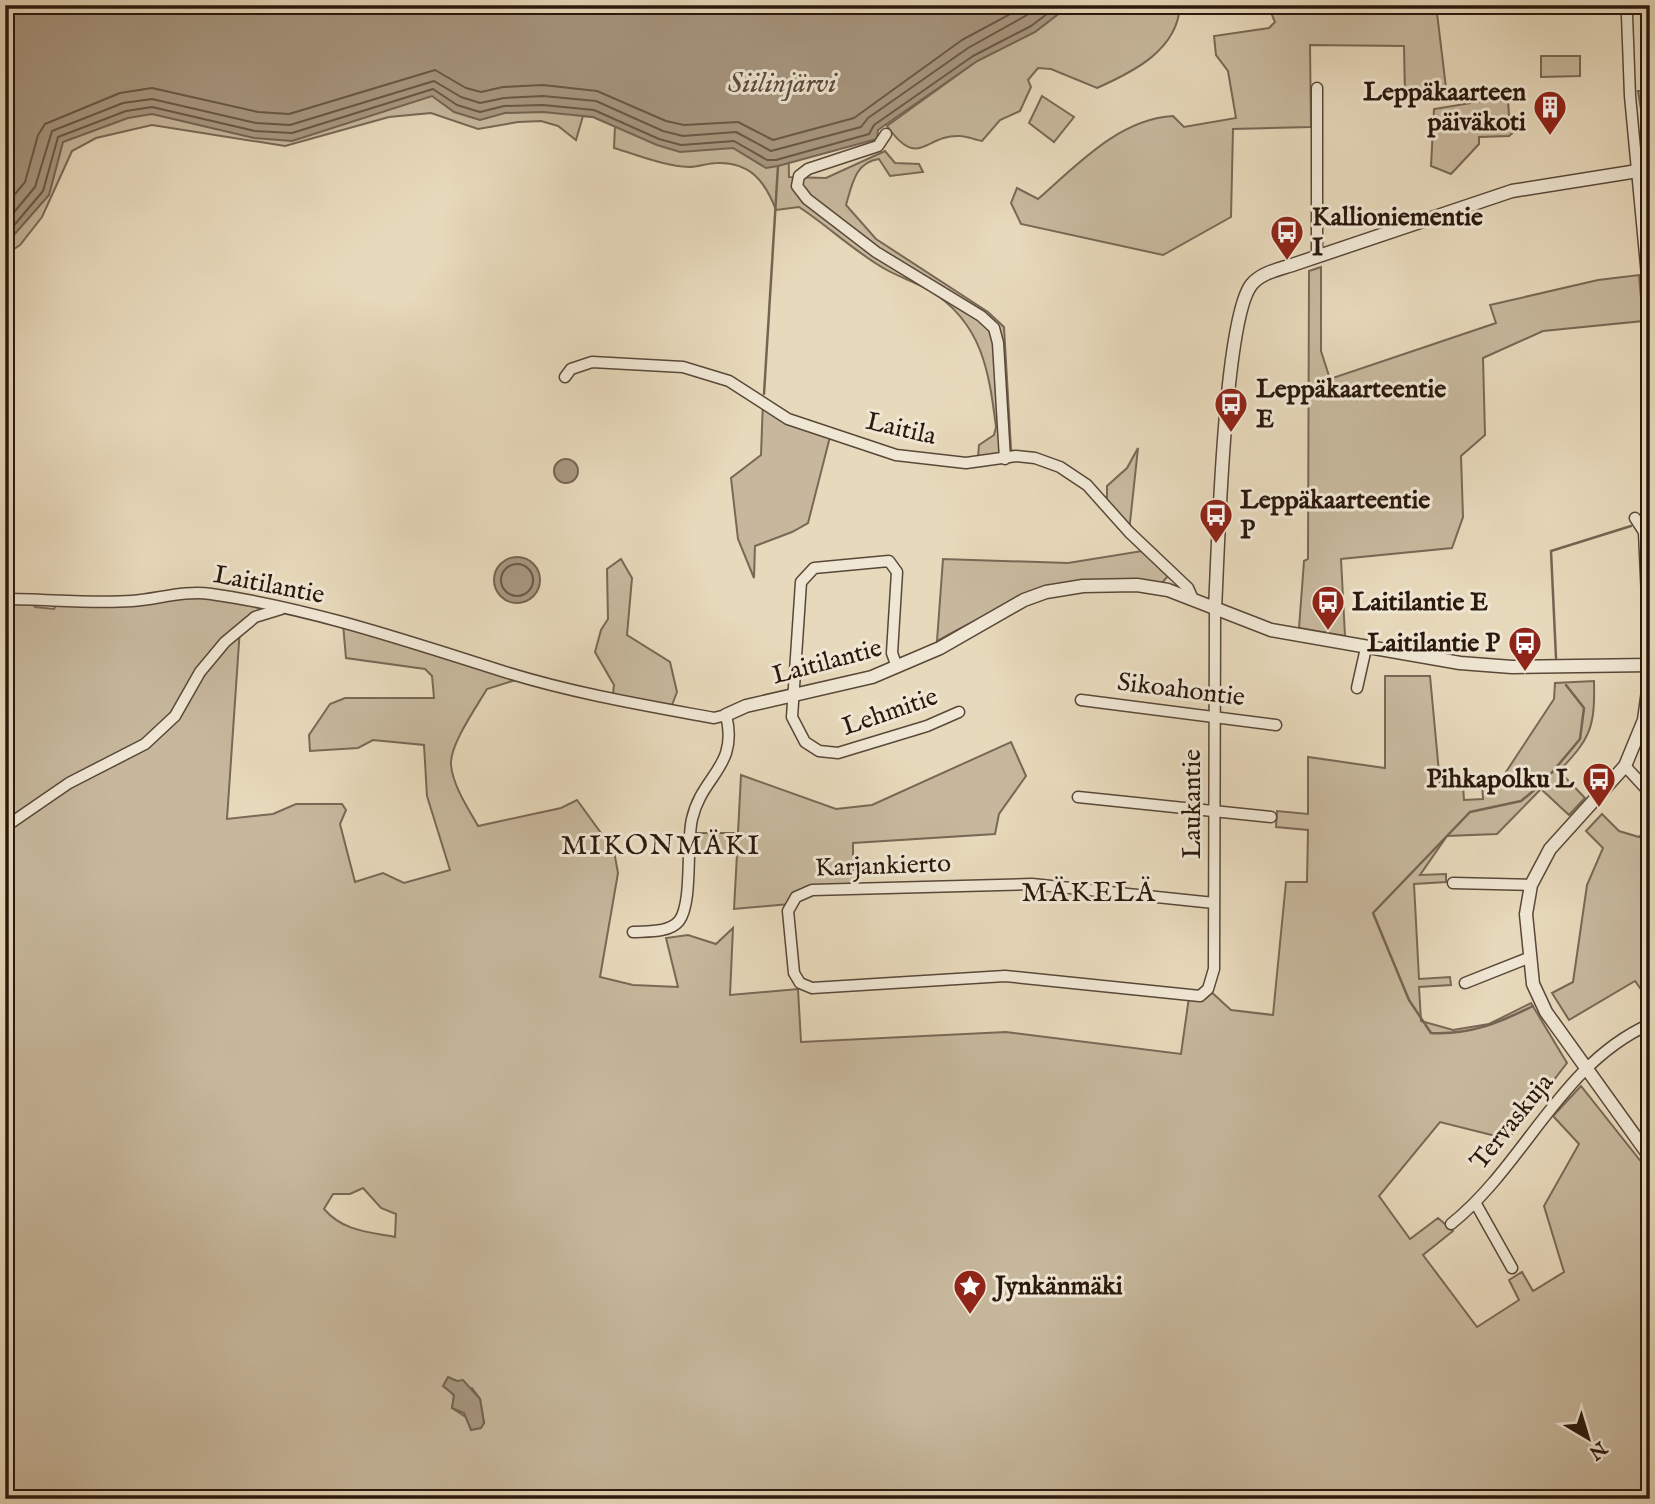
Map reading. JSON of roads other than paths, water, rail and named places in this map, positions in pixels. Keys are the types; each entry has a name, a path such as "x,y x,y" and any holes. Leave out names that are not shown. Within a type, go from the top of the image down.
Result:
{"street":[{"path":"1627,15 1643,169 1650,308"},
{"path":"1317,88 1317,256"},
{"path":"886,134 878,146 807,169 799,176 797,186 807,199 876,252 973,310 994,328 998,343 1005,459"},
{"path":"1215,608 1224,447 1238,318 1245,294 1260,277 1512,191 1643,169"},
{"name":"Laitila","path":"565,377 571,369 592,362 683,367 729,381 788,419 896,455 966,463 1035,458 1060,467 1087,485 1129,532 1188,588 1192,597"},
{"path":"1635,518 1644,532 1650,664"},
{"path":"793,695 801,582 814,568 881,560 889,561 894,566 897,572 892,653 897,667"},
{"name":"Laitilantie","path":"5,599 133,601 207,593 287,608 439,649 503,672 627,704 714,718 746,706 872,677 940,648 1024,600 1046,592 1083,586 1137,585 1192,597 1271,630 1366,648 1512,667 1650,664"},
{"path":"5,827 69,783 145,744 167,725 200,672 233,635 255,617 287,608"},
{"name":"Laukantie","path":"1200,996 1208,989 1214,969 1215,608"},
{"path":"1357,688 1366,648"},
{"path":"1650,676 1647,720 1625,766 1550,849 1531,885 1526,914 1528,958 1533,984 1546,1012 1584,1069 1650,1157"},
{"name":"Lehmitie","path":"793,695 792,717 796,730 805,742 827,754 927,726 959,712"},
{"name":"Sikoahontie","path":"1081,700 1276,725"},
{"path":"633,933 669,928 681,919 685,905 691,820 696,802 727,756 730,731 726,715"},
{"path":"1625,766 1650,793"},
{"path":"1078,797 1271,817"},
{"path":"1453,883 1531,885"},
{"name":"Karjankierto","path":"1200,996 1005,976 812,988 800,983 794,973 788,911 796,897 812,890 1032,884 1214,903"},
{"path":"1465,983 1528,958"},
{"name":"Tervaskuja","path":"1451,1224 1476,1204 1584,1069 1650,1024"},
{"name":"Tervaskuja","path":"1476,1204 1512,1268"}],"water":[{"name":"Siilinjärvi","path":"5,5 1070,5 1035,32 977,61 878,130 877,139 766,168 733,148 680,152 593,117 543,112 505,113 480,120 454,112 432,96 292,141 254,138 152,114 128,118 63,142 49,195 5,245"},
{"path":"566,459 577,466 578,471 571,482 566,483 555,476 554,471 561,460"},
{"path":"517,557 533,564 540,580 533,596 517,603 501,596 494,580 501,564"},
{"path":"448,1377 457,1381 463,1380 480,1399 484,1423 481,1428 471,1430 464,1413 452,1408 454,1395 443,1386"}],"waterway":[{"path":"764,394 778,166"},
{"path":"1556,658 1551,551 1631,526"},
{"path":"1533,1006 1484,1027 1459,1032 1431,1033 1409,1000 1373,913 1470,812 1521,801 1544,782 1580,739 1584,708 1566,685"}],"place":[{"name":"Leppäkaarteen päiväkoti","path":"1550,137"},
{"name":"Kallioniementie I","path":"1287,262"},
{"name":"Leppäkaarteentie E","path":"1231,434"},
{"name":"Leppäkaarteentie P","path":"1216,545"},
{"name":"Laitilantie E","path":"1328,632"},
{"name":"Laitilantie P","path":"1525,673"},
{"name":"Pihkapolku L","path":"1599,809"},
{"name":"Jynkänmäki","path":"970,1316"}],"district":[{"name":"MIKONMÄKI","path":"661,846"},
{"name":"MÄKELÄ","path":"1089,893"}]}
